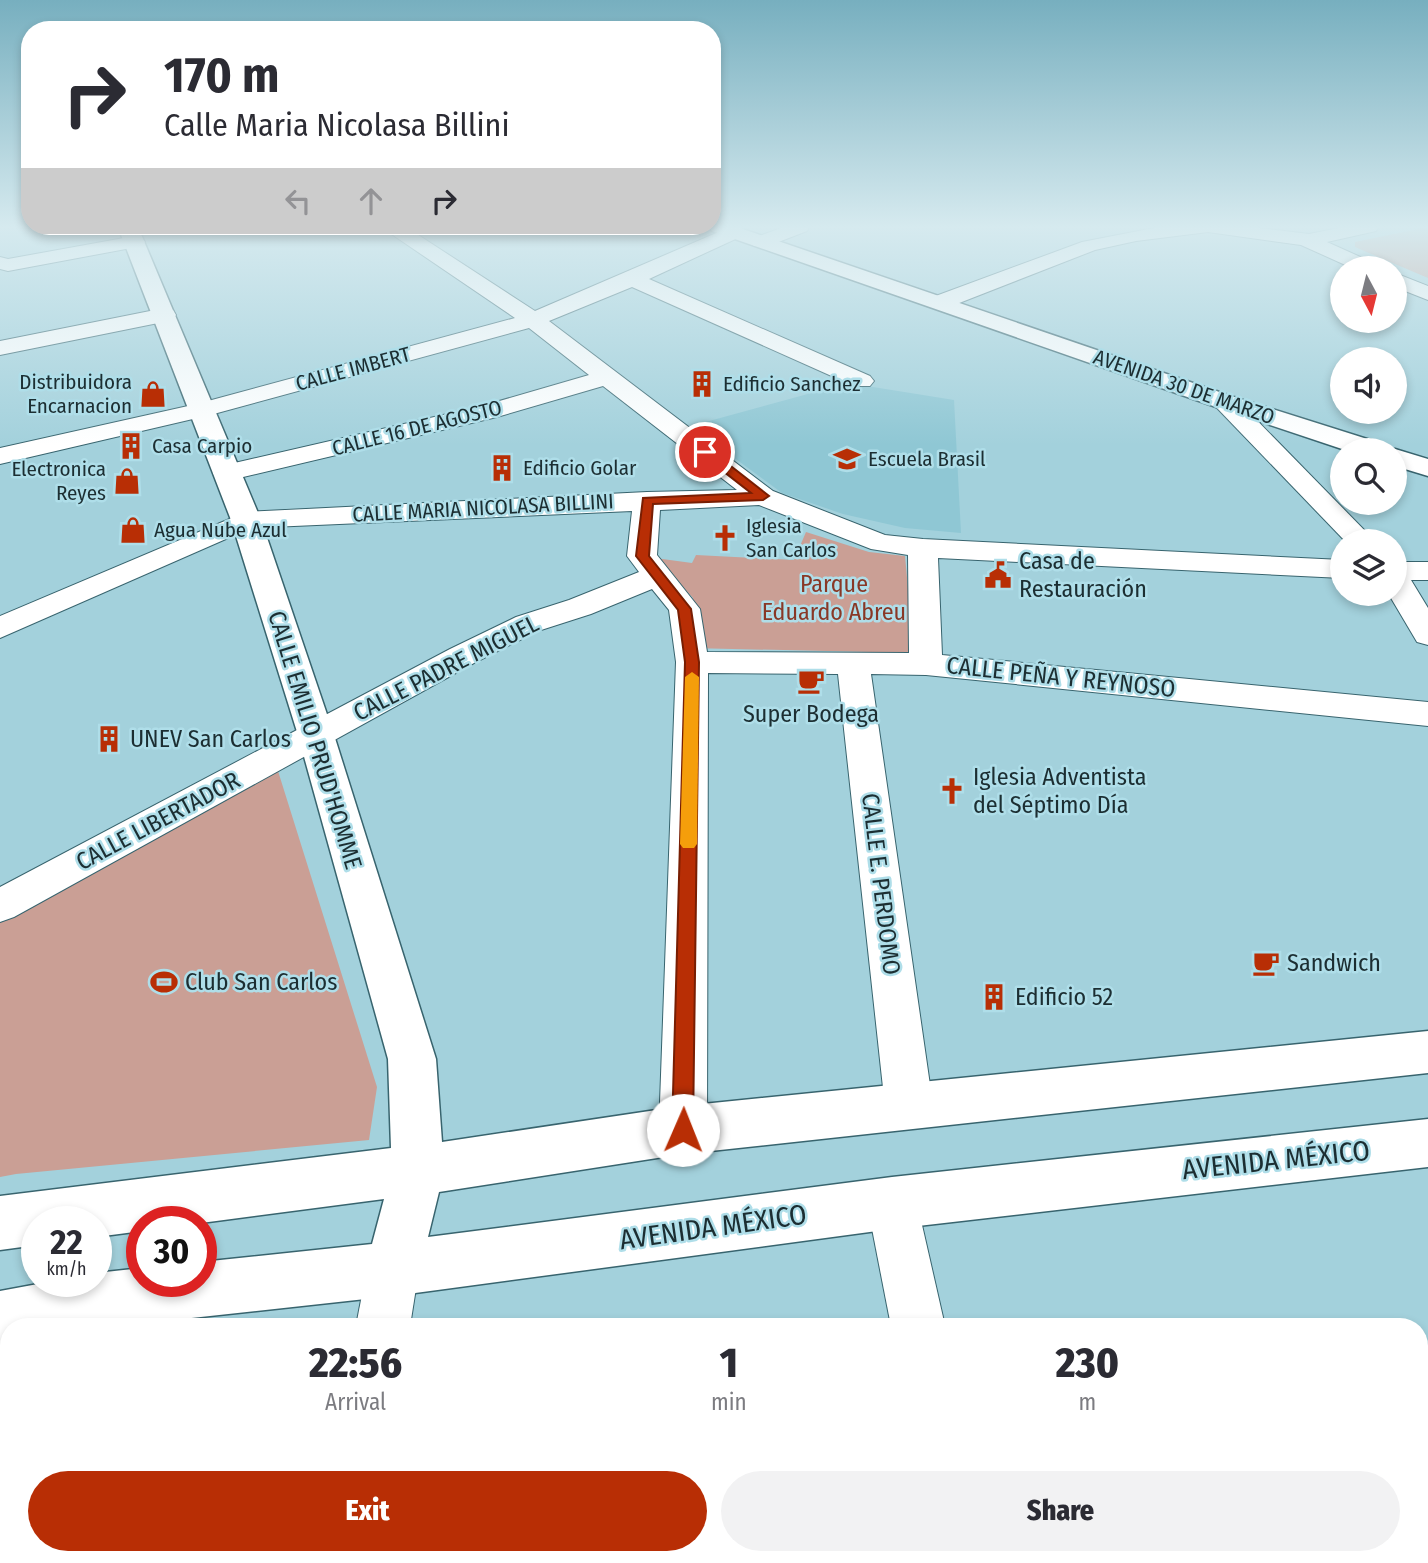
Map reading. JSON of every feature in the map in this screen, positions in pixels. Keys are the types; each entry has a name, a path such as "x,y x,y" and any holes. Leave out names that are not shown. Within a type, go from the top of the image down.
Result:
{"main road":[{"name":"CALLE EMILIO PRUD'HOMME","path":"158,300 246,520 316,735 412,1059 418,1170 393,1269"},
{"name":"AVENIDA 30 DE MARZO","path":"935,300 1336,438"},
{"path":"1407,461 1428,468"},
{"path":"0,1223 418,1170 683,1130 1428,1052"},
{"name":"AVENIDA MÉXICO","path":"5,1318 104,1300 393,1269 892,1203 1428,1143"}],"street":[{"path":"503,300 763,496 829,525 881,543 923,548 1330,568"},
{"name":"CALLE IMBERT","path":"0,456 201,410 533,320 581,300"},
{"path":"679,300 862,381"},
{"path":"941,302 946,300"},
{"path":"0,348 164,315"},
{"name":"CALLE 16 DE AGOSTO","path":"226,473 488,412 607,377"},
{"path":"1225,402 1349,529"},
{"name":"CALLE MARIA NICOLASA BILLINI","path":"246,520 763,496"},
{"path":"647,500 642,556 684,609 692,662 683,1130"},
{"path":"0,628 246,520"},
{"path":"923,548 926,664"},
{"path":"1407,571 1428,572"},
{"name":"CALLE PADRE MIGUEL","path":"316,735 527,624 580,607 657,576"},
{"path":"1407,599 1428,635"},
{"name":"CALLE PEÑA Y REYNOSO","path":"692,662 926,664 1428,714"},
{"name":"CALLE E. PERDOMO","path":"853,662 909,1106"},
{"name":"CALLE LIBERTADOR","path":"0,906 316,735"},
{"path":"892,1203 916,1318"},
{"path":"384,1318 393,1269"}],"shaded area":[{"name":"Escuela Brasil","path":"848,383 954,400 961,533 905,528 843,514 782,493 691,426"}],"green space":[{"name":"Parque Eduardo Abreu","path":"806,532 869,552 905,556 914,653 690,648 693,598 655,558 692,563 696,555 794,560"},
{"name":"Club San Carlos","path":"278,771 377,1087 369,1140 0,1177 0,921"}],"slow traffic":[{"path":"688,844 692,677"}],"place":[{"name":"Edificio Sanchez","path":"702,384"},
{"name":"Distribuidora Encarnacion","path":"153,394"},
{"name":"Casa Carpio","path":"131,446"},
{"name":"Escuela Brasil","path":"847,459"},
{"name":"Edificio Golar","path":"502,468"},
{"name":"Electronica Reyes","path":"127,481"},
{"name":"Agua Nube Azul","path":"133,530"},
{"name":"Iglesia San Carlos","path":"725,538"},
{"name":"Casa de Restauración","path":"998,575"},
{"name":"Super Bodega","path":"811,681"},
{"name":"UNEV San Carlos","path":"109,739"},
{"name":"Iglesia Adventista del Séptimo Día","path":"952,791"},
{"name":"Sandwich","path":"1266,963"},
{"name":"Club San Carlos","path":"164,982"},
{"name":"Edificio 52","path":"994,997"}],"route":[{"path":"683,1130 692,662 684,609 642,556 647,500 763,496 705,452"}]}
